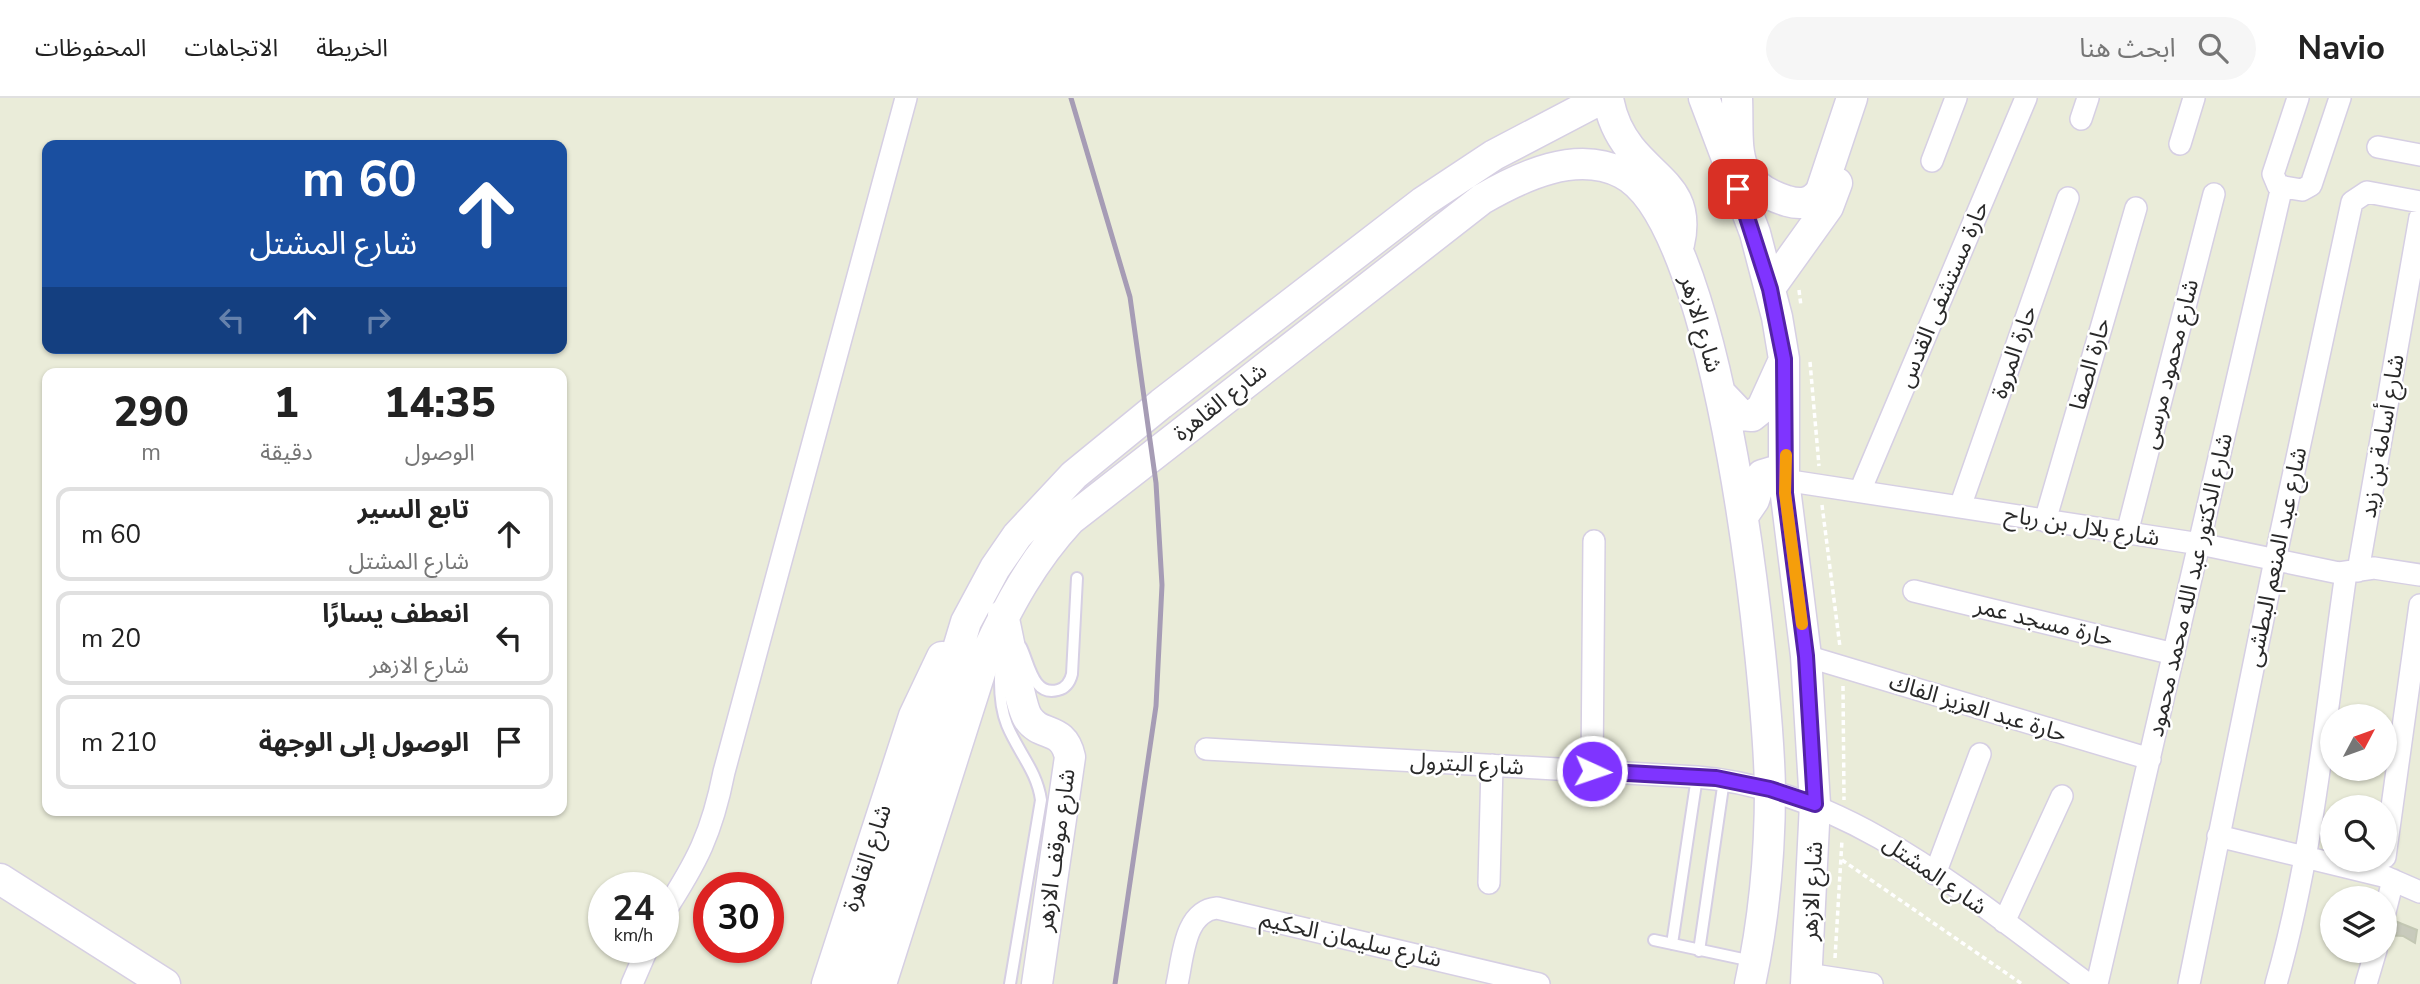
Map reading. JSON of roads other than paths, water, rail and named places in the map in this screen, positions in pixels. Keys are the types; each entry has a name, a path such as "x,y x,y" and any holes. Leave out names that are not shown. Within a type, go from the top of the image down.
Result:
{"main road":[{"name":"شارع القاهرة","path":"827,984 914,716 930,678 967,622 995,568 1042,506 1107,448 1440,190 1494,155 1603,98"},
{"path":"1608,98 1614,118 1629,147 1666,182 1677,201 1682,224 1678,248"},
{"name":"شارع الازهر","path":"1704,98 1755,233 1784,359 1784,480 1829,810 1815,979"},
{"path":"1737,98 1739,150 1748,178 1763,194 1796,204 1812,200 1821,191 1853,98"},
{"path":"1770,289 1828,207 1865,98"},
{"name":"شارع القاهرة","path":"908,862 1003,615 1040,553 1070,520 1451,222 1509,184 1530,174 1577,165 1605,167 1623,173 1651,199 1678,248"},
{"name":"شارع الازهر","path":"1678,248 1721,394 1743,516 1761,658 1770,789 1763,913 1753,973"},
{"path":"1721,394 1741,415 1752,416 1762,408 1784,359"},
{"path":"1743,516 1754,500 1762,475 1777,473 1784,480"},
{"name":"شارع موقف الازهر","path":"1003,615 1025,714 1037,726 1058,735 1068,748 1070,757 1032,931 1037,984"},
{"name":"شارع القاهرة","path":"908,862 967,622"},
{"path":"857,984 908,862"},
{"path":"881,984 908,862"},
{"path":"0,879 162,983"}],"street":[{"path":"679,888 702,851 711,829 724,772 906,98"},
{"path":"1933,161 1955,98"},
{"name":"حارة مستشفى القدس","path":"1860,491 2026,98"},
{"path":"2081,119 2088,98"},
{"path":"2180,145 2194,98"},
{"path":"2298,98 2273,171 2275,182 2302,190 2311,185 2340,98"},
{"path":"2378,147 2420,155"},
{"name":"شارع الدكتور عبد الله محمد محمود","path":"2097,984 2282,186"},
{"name":"شارع عبد المنعم البطشى","path":"2189,984 2275,560 2353,202 2360,194 2367,192 2420,202"},
{"name":"شارع محمود مرسى","path":"2127,533 2214,194"},
{"name":"حارة المروة","path":"1960,507 2067,198"},
{"name":"حارة الصفا","path":"2045,520 2136,208"},
{"name":"شارع أسامة بن زيد","path":"2276,984 2294,916 2352,572 2420,217"},
{"name":"شارع بلال بن رباح","path":"1784,480 2200,544 2275,560 2352,572 2374,568 2420,575"},
{"path":"1592,771 1594,541"},
{"name":"حارة مسجد عمر","path":"1914,591 2174,654"},
{"path":"2395,795 2420,605"},
{"name":"حارة عبد العزيز الفاك","path":"1806,656 2150,759"},
{"name":"شارع البترول","path":"1206,749 1697,777 1770,789"},
{"path":"1935,874 1980,754"},
{"path":"1489,883 1492,765"},
{"name":"شارع المشتل","path":"1770,789 1829,810 1870,830 2004,922 2088,984"},
{"path":"2004,922 2062,796"},
{"path":"2218,836 2320,857"},
{"path":"2392,872 2420,892"},
{"name":"شارع سليمان الحكيم","path":"1177,984 1192,924 1203,911 1217,908 1539,984"},
{"path":"632,984 641,963"},
{"path":"2367,984 2373,963"},
{"path":"1815,979 1872,984"}],"lane":[{"path":"1003,615 1028,661 1036,684 1048,691 1062,689 1072,674 1077,578"},
{"path":"1003,615 999,688 1002,706 1013,738 1037,779 1041,800 1032,931 1010,984"},
{"path":"1672,944 1697,777"},
{"path":"1699,951 1724,780"},
{"path":"1654,940 1699,951 1753,973"}],"railway":[{"path":"1071,98 1130,297 1156,483 1162,585 1156,706 1115,984"}]}
